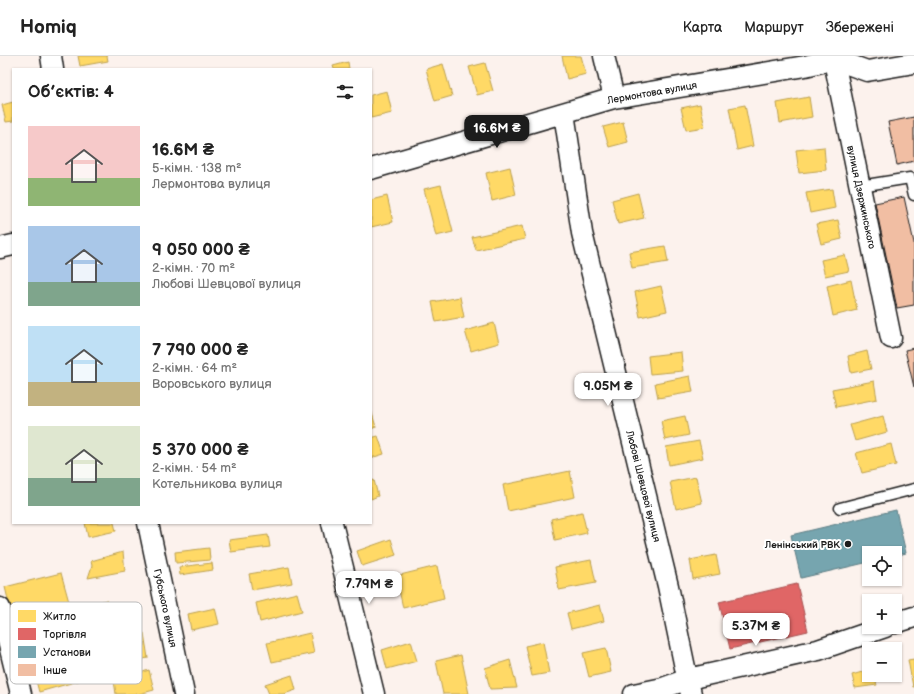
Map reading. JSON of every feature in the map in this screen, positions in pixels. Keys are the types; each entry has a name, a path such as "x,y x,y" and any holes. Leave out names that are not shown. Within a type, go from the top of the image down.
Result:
{"street":[{"path":"50,56 53,68"},
{"path":"604,56 614,98"},
{"path":"833,58 867,72 914,63"},
{"name":"Лермонтова вулиця","path":"372,169 614,98 804,61 833,58"},
{"name":"вулиця Дзержинського","path":"833,58 891,338"},
{"name":"Любові Шевцової вулиця","path":"564,112 582,233 668,586 690,687"},
{"path":"0,248 12,245"},
{"name":"Губського вулиця","path":"148,524 184,694"},
{"path":"332,524 374,694"},
{"path":"0,608 10,649"},
{"path":"902,621 914,617"},
{"path":"634,694 668,691 690,687 818,650 865,634"},
{"path":"19,684 21,694"}],"lane":[{"path":"860,186 910,178 914,195"},
{"path":"840,508 914,488"}],"building: Житло":[{"path":"78,56 107,56 108,61 80,66"},
{"path":"562,56 581,56 586,74 567,79"},
{"path":"348,62 349,68 334,68 333,66"},
{"path":"485,63 493,91 477,95 469,67"},
{"path":"443,64 452,96 435,101 426,69"},
{"path":"387,91 392,113 372,118 372,95"},
{"path":"809,97 812,117 780,123 777,103"},
{"path":"12,102 12,121 6,122 2,105"},
{"path":"700,104 705,127 686,130 681,108"},
{"path":"745,105 753,146 737,150 729,108"},
{"path":"623,122 628,142 609,147 603,127"},
{"path":"824,147 826,170 799,173 796,150"},
{"path":"510,167 516,195 492,201 486,173"},
{"path":"441,185 453,232 436,236 424,189"},
{"path":"832,189 835,208 810,213 806,193"},
{"path":"638,193 644,218 618,224 612,200"},
{"path":"387,196 393,222 372,227 372,200"},
{"path":"838,220 842,239 821,244 816,224"},
{"path":"522,226 525,239 476,250 472,237"},
{"path":"665,246 668,262 632,268 629,252"},
{"path":"845,255 849,271 825,276 821,260"},
{"path":"851,280 857,310 833,316 827,286"},
{"path":"661,286 667,311 640,317 635,292"},
{"path":"460,297 464,317 436,322 432,302"},
{"path":"494,323 499,343 471,351 465,331"},
{"path":"867,351 871,369 851,373 848,356"},
{"path":"681,352 683,371 650,374 648,356"},
{"path":"690,376 693,392 658,398 655,383"},
{"path":"874,381 877,399 836,407 832,389"},
{"path":"372,413 376,427 372,429"},
{"path":"685,416 689,435 665,440 661,421"},
{"path":"883,416 887,432 855,441 850,425"},
{"path":"378,436 384,454 372,458 372,438"},
{"path":"699,441 703,458 669,465 666,447"},
{"path":"891,444 896,465 862,473 856,453"},
{"path":"570,471 575,497 508,511 503,485"},
{"path":"696,477 702,503 676,509 670,482"},
{"path":"374,480 378,496 372,499 372,481"},
{"path":"582,512 587,533 555,540 551,519"},
{"path":"85,524 114,524 116,531 88,537"},
{"path":"268,535 270,547 231,552 229,540"},
{"path":"391,539 396,555 362,566 357,551"},
{"path":"209,548 210,560 176,563 175,552"},
{"path":"123,552 125,571 88,578 92,566 91,561"},
{"path":"716,555 720,574 693,579 690,560"},
{"path":"591,560 596,583 559,590 555,567"},
{"path":"212,563 213,570 180,575 179,567"},
{"path":"437,566 444,598 403,608 396,576"},
{"path":"289,567 292,583 252,590 249,574"},
{"path":"61,573 69,602 10,602 10,608 5,587"},
{"path":"297,593 302,611 260,622 256,603"},
{"path":"600,605 604,621 571,629 567,613"},
{"path":"215,608 219,624 191,630 188,614"},
{"path":"144,633 148,658 142,659 142,634"},
{"path":"310,633 314,653 272,662 267,643"},
{"path":"411,641 417,661 387,669 382,650"},
{"path":"543,642 549,673 532,676 525,646"},
{"path":"606,648 611,672 589,677 583,653"},
{"path":"461,655 469,694 443,694 436,661"},
{"path":"914,659 914,687 913,687 908,660"},
{"path":"510,660 517,688 490,689 485,668"},
{"path":"149,670 154,690 139,694 116,694 114,684 142,684 142,672"},
{"path":"862,672 862,682 876,682 877,685 855,688 852,675"},
{"path":"292,675 296,690 284,694 269,694 265,684"},
{"path":"37,684 67,684 39,692"}],"building: Торгівля":[{"path":"797,584 808,631 730,649 719,602"}],"building: Установи":[{"name":"Ленінський РВК","path":"896,510 906,553 902,554 902,546 862,546 862,564 801,578 791,535"}],"building: Інше":[{"path":"914,117 914,161 897,165 888,122"},
{"path":"904,197 914,243 914,305 897,308 875,203"},
{"path":"914,348 914,387 905,350"}],"place":[{"name":"Ленінський РВК","path":"848,544"}]}
